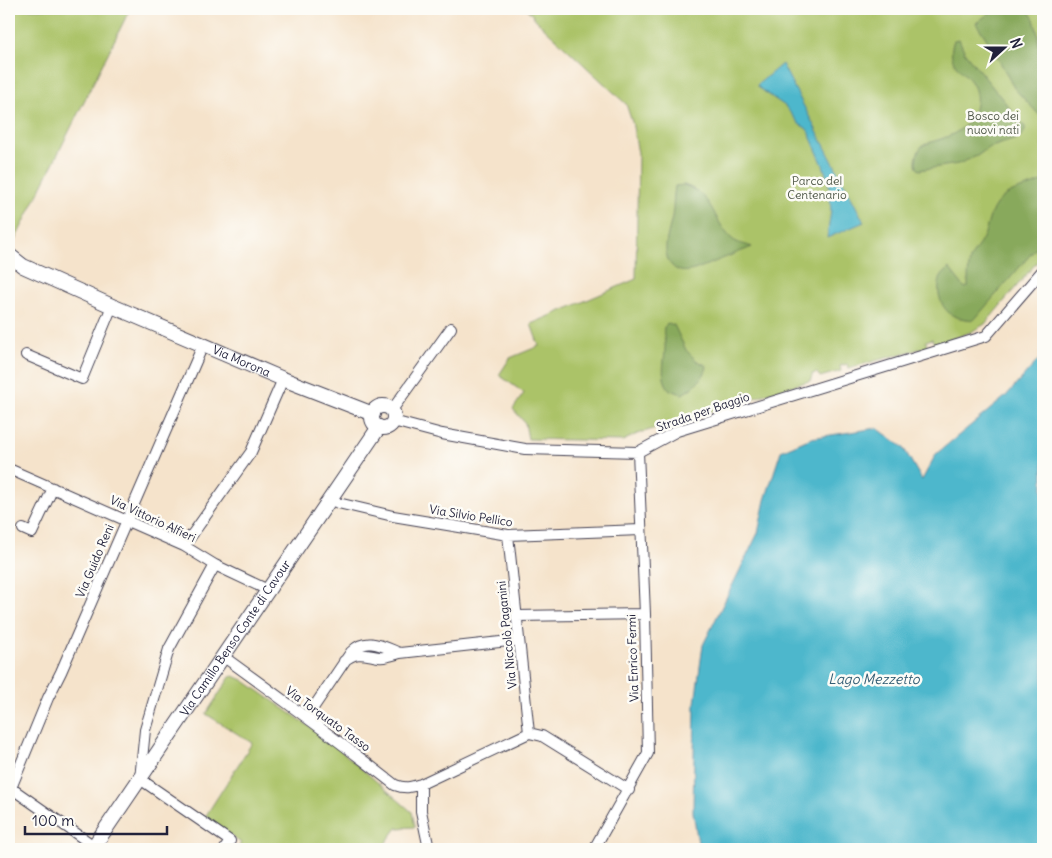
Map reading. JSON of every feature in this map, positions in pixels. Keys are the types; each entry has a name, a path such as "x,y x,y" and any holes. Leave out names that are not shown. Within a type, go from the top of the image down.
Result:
{"main road":[{"name":"Via Morona","path":"9,256 23,266 376,421"},
{"path":"387,407 392,416 387,427 376,421 376,409 387,407"},
{"name":"Via Camillo Benso Conte di Cavour","path":"93,848 330,499 376,421"}],"street":[{"name":"Strada per Baggio","path":"392,416 442,434 525,449 638,452 677,431 986,336 1043,270"},
{"path":"26,355 82,379 112,306"},
{"path":"392,416 451,328"},
{"name":"Via Guido Reni","path":"10,788 203,345"},
{"path":"184,546 251,452 283,379"},
{"name":"Via Enrico Fermi","path":"594,849 648,753 645,614 638,452"},
{"name":"Via Vittorio Alfieri","path":"9,469 184,546 215,565 268,590"},
{"path":"22,529 32,533 53,488"},
{"name":"Via Silvio Pellico","path":"330,499 338,503 393,516 508,536 641,530"},
{"name":"Via Niccolò Paganini","path":"508,536 530,733"},
{"path":"215,565 169,649 145,730 140,779 230,841 225,849"},
{"path":"517,616 645,614"},
{"path":"307,717 353,649 369,642 400,653 519,640"},
{"name":"Via Torquato Tasso","path":"224,657 307,717 395,785 408,788"},
{"path":"422,810 408,788 422,784 530,733 542,736 628,790"},
{"path":"422,784 422,810 429,849"},
{"path":"10,788 93,848"}],"green space":[{"path":"9,9 130,9 12,246 9,243"},
{"name":"Parco del Centenario","path":"527,9 1043,9 1043,255 985,324 971,332 935,345 932,339 926,341 927,347 849,368 847,364 840,366 841,371 820,377 817,373 812,374 812,380 637,434 623,441 528,439 525,423 513,409 524,393 499,375 510,358 539,346 531,324 636,279 638,153 632,122 626,104 538,22"},
{"path":"995,9 1027,9 1034,19 1038,35 1039,60 1043,75 1043,119 1014,88 992,47 976,23"},
{"name":"Bosco dei nuovi nati","path":"959,39 965,53 1025,127 1025,131 1019,138 988,148 977,156 958,164 919,170 916,165 916,158 922,146 958,131 971,118 976,106 974,87 954,62 952,56 954,40"},
{"path":"1043,181 1043,240 974,320 959,318 949,313 940,300 939,282 941,277 949,268 965,288 968,287 970,260 982,240 991,213 997,203 1010,193"},
{"path":"684,185 694,189 707,201 725,231 733,240 752,247 694,270 682,271 672,266 668,261 666,242 673,213 675,186"},
{"path":"668,323 674,325 686,350 696,360 707,366 698,382 682,394 670,390 664,379 664,327"},
{"path":"234,676 243,680 326,738 412,812 415,827 397,828 381,849 237,849 241,843 205,817 252,743 206,714 230,677"}],"water":[{"path":"782,64 864,222 827,238 831,211 829,184 810,133 799,124 785,106 757,85"},
{"name":"Lago Mezzetto","path":"1043,355 1043,849 699,849 693,812 695,703 703,645 758,533 765,500 781,451 811,438 877,428 903,447 922,480 936,454 1005,397"}]}
